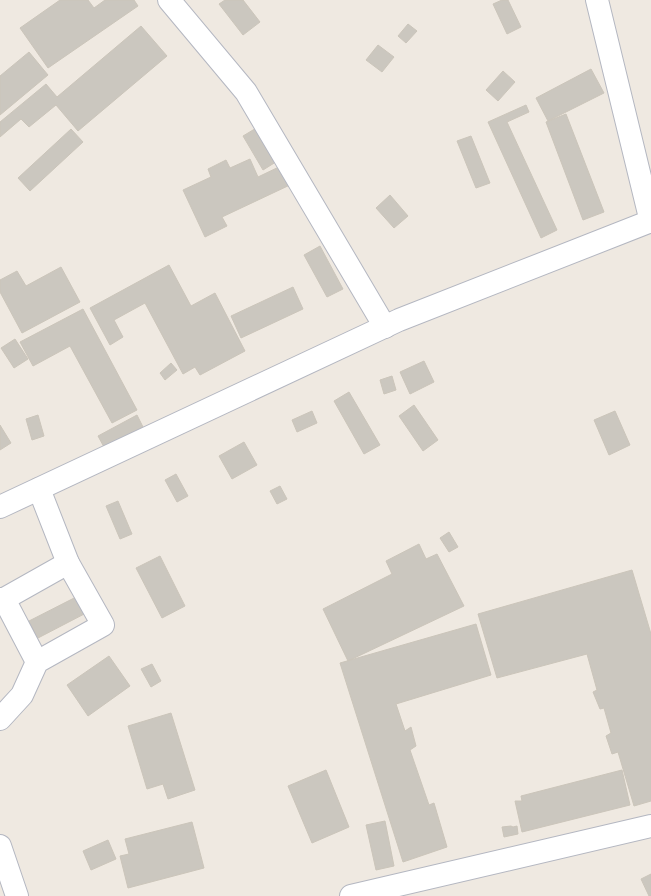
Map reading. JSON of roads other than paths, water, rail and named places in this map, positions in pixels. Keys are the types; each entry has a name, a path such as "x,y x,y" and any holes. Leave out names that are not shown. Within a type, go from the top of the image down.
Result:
{"street":[{"path":"169,0 246,92 385,327"},
{"path":"0,507 385,327 651,222 597,0"},
{"path":"0,718 22,695 37,662 103,625 68,563 39,489"},
{"path":"37,662 2,599 68,563"},
{"path":"351,896 651,826"},
{"path":"0,846 17,896"}]}
